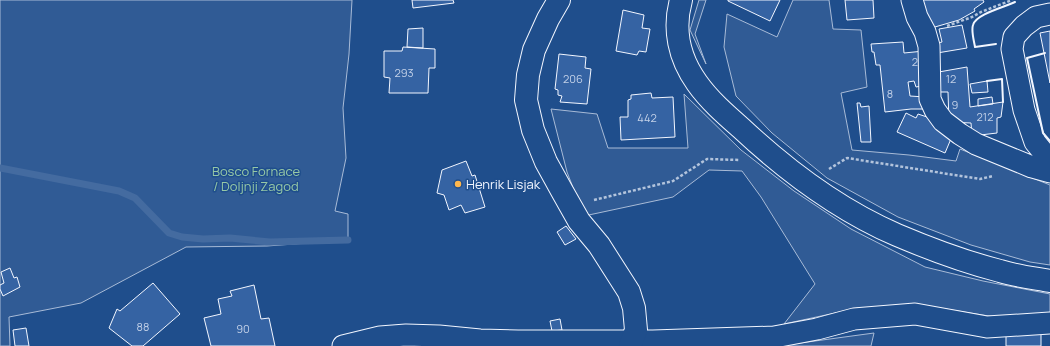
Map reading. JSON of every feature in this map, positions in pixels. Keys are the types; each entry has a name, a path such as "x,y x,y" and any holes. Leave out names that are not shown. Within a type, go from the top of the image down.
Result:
{"main road":[{"path":"559,0 548,19 534,50 528,75 526,100 534,130 546,162 579,221 599,245 629,292 634,308 636,330 632,343"},
{"path":"681,0 677,13 677,38 684,60 696,82 712,102 786,168 817,190 854,213 896,234 950,256 1000,272 1050,281"}],"street":[{"path":"912,0 917,17 925,32 929,46 930,99 935,110 943,121 976,144 1032,167 1050,172"},
{"path":"1050,14 1036,17 1024,26 1014,37 1012,49 1024,110 1035,142 1044,153 1050,156"},
{"path":"343,346 380,338 406,335 439,336 480,340 632,343 774,337 817,329 854,319 916,314 987,327 1050,323"}],"path":[{"path":"925,32 952,25 1012,0"}],"shaded area":[{"path":"0,0 352,0 349,54 343,108 346,158 335,211 348,214 348,240 267,246 186,247 81,303 9,317 10,346 0,346"},
{"path":"699,0 706,0 695,34 706,64 690,30"},
{"path":"793,0 829,0 833,29 861,30 867,87 841,93 852,150 956,161 960,149 1050,185 1050,265 1030,262 971,245 898,217 827,178 772,133 736,96 724,47 727,14 777,37"},
{"path":"684,94 741,150 794,191 851,229 925,267 983,281 1050,294 1050,314 995,317 927,306 858,308 784,324 815,284 761,197 742,171 709,170 673,197 584,216 567,172 551,109 597,114 608,148 688,148"},
{"path":"874,333 871,346 778,346"}],"building":[{"path":"412,0 453,0 454,3 413,8"},
{"path":"728,0 780,0 770,21"},
{"path":"845,0 873,0 874,18 847,20"},
{"path":"917,0 983,0 984,2 974,9 975,11 959,20 928,29"},
{"path":"623,10 644,15 642,28 650,29 646,52 639,51 637,55 616,51"},
{"path":"962,25 967,48 937,53 934,44 942,42 939,29"},
{"path":"423,28 423,48 407,47 408,29"},
{"path":"1050,31 1050,83 1040,33"},
{"path":"903,42 904,53 924,51 927,85 916,87 914,81 908,82 910,96 925,97 924,109 885,112 880,65 876,65 871,44"},
{"path":"403,47 435,49 435,68 429,68 428,93 389,93 390,78 384,77 384,51 402,51"},
{"path":"559,54 586,57 585,68 591,69 587,104 560,102 562,96 558,95 558,90 555,89"},
{"path":"967,67 970,107 1003,102 1001,117 997,118 997,133 972,136 971,123 949,122 948,92 936,92 933,73"},
{"path":"987,81 988,92 972,93 970,84"},
{"path":"651,93 652,98 673,97 675,137 621,140 620,117 628,117 628,100 631,99 631,95"},
{"path":"992,97 993,104 978,106 978,99"},
{"path":"857,103 860,103 861,107 869,106 871,142 861,142"},
{"path":"906,113 916,118 918,114 939,121 953,134 945,153 897,132"},
{"name":"Henrik Lisjak","path":"466,161 472,176 475,175 485,207 465,213 461,205 449,210 444,195 437,193 442,170"},
{"path":"566,226 576,239 565,245 557,232"},
{"path":"10,268 14,278 17,277 20,287 3,296 0,289 0,285 4,283 1,272"},
{"path":"153,283 180,314 143,346 132,346 109,328 117,309 120,311"},
{"path":"254,285 261,319 269,318 275,346 211,346 204,318 221,314 218,299 232,296 230,291"},
{"path":"560,319 562,330 552,331 550,321"},
{"path":"26,328 29,346 15,346 13,330"},
{"path":"1041,330 1041,346 1006,346 1006,331"}],"waterway":[{"path":"0,168 119,191 135,198 169,233 182,237 203,239 230,238 270,242 348,240"}],"wall":[{"path":"996,44 975,47 972,27 979,17 1015,2"},
{"path":"1045,53 1027,58 1043,133 1050,141"},
{"path":"987,81 1002,79 1003,102"}],"place":[{"name":"Henrik Lisjak","path":"458,184"}],"park label":[{"name":"Bosco Fornace / Doljnji Zagod","path":"256,178"}]}
